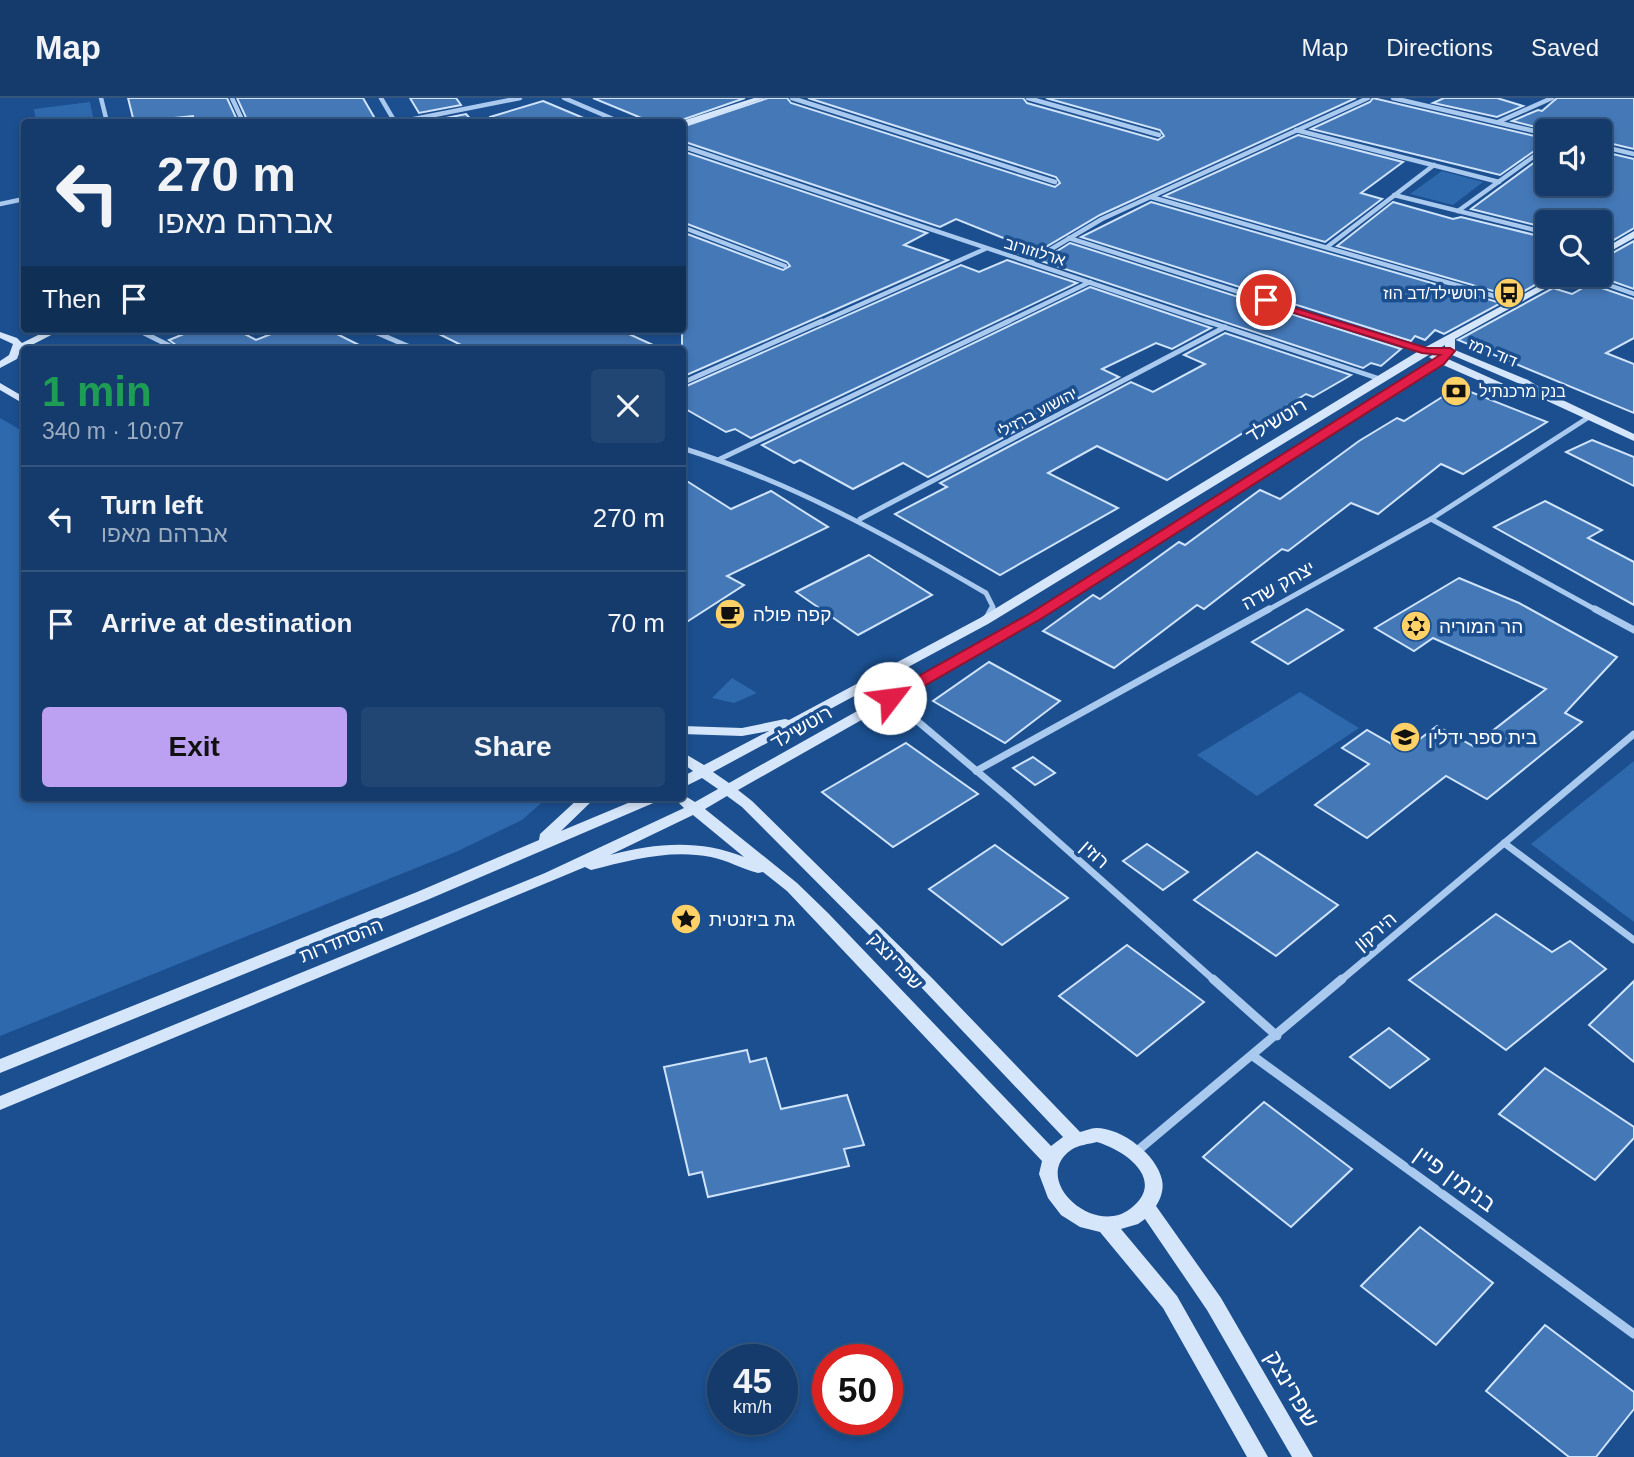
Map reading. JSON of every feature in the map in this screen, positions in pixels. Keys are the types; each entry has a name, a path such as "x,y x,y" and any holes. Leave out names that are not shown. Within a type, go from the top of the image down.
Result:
{"main road":[{"path":"686,123 761,98"},
{"path":"1612,244 1634,234"},
{"name":"רוטשילד","path":"686,781 984,621 1426,351 1542,287"},
{"path":"4,336 24,333"},
{"path":"28,346 51,333"},
{"path":"4,336 18,344 15,353 21,363"},
{"path":"1450,338 1450,351"},
{"path":"0,365 21,350"},
{"name":"דוד רמז","path":"1426,351 1450,351 1524,382 1548,397 1634,438"},
{"name":"דוד רמז","path":"1426,351 1440,362 1502,387 1548,397"},
{"name":"רוטשילד","path":"687,803 729,790 1034,617 1440,362 1450,351"},
{"path":"0,386 21,399"},
{"path":"686,730 721,733 760,729 826,708"},
{"name":"שפרינצק","path":"686,759 747,804 926,982 1076,1139"},
{"path":"510,859 553,831 584,801"},
{"name":"ההסתדרות","path":"0,1066 646,801"},
{"name":"שפרינצק","path":"687,803 792,887 1052,1159"},
{"name":"ההסתדרות","path":"0,1103 550,877 687,803"},
{"path":"550,877 618,858 678,846 723,853 792,887"},
{"path":"1097,1135 1113,1138 1136,1152 1150,1169 1153,1183 1146,1206 1129,1220 1105,1224 1077,1217 1062,1206 1052,1193 1048,1177 1052,1159 1067,1142 1097,1135"},
{"name":"שפרינצק","path":"1146,1206 1214,1304 1303,1457"},
{"path":"1105,1224 1170,1301 1258,1457"}],"street":[{"path":"101,98 106,119"},
{"path":"232,98 242,119"},
{"path":"381,98 395,119"},
{"path":"412,119 520,98"},
{"path":"564,98 613,119"},
{"path":"792,98 1055,182"},
{"path":"1028,98 1159,135"},
{"path":"1031,261 1069,238 1151,197 1368,98"},
{"path":"1393,98 1535,131"},
{"path":"1497,122 1552,98"},
{"path":"1296,130 1499,182"},
{"name":"ארלוזורוב","path":"686,147 1380,379"},
{"path":"1612,149 1634,154"},
{"path":"1458,211 1535,156"},
{"path":"1327,247 1434,165"},
{"path":"1394,195 1535,230"},
{"path":"1151,197 1515,302"},
{"path":"0,204 21,200"},
{"path":"686,228 785,265"},
{"path":"1069,238 1426,351"},
{"path":"686,381 985,249"},
{"path":"720,459 1090,282"},
{"path":"1612,286 1634,294"},
{"name":"יהושוע ברזילי","path":"860,519 1225,327"},
{"path":"144,333 169,346"},
{"path":"377,333 407,346"},
{"name":"יצחק שדה","path":"976,771 1431,519 1590,417"},
{"path":"686,449 720,459 860,519 986,593 993,607 984,621"},
{"path":"1431,519 1634,630"},
{"name":"רוזין","path":"890,698 1010,799 1277,1036"},
{"name":"הירקון","path":"1136,1152 1634,734"},
{"path":"1504,843 1634,940"},
{"name":"בנימין פיין","path":"1253,1056 1634,1334"}],"shaded area":[{"path":"90,102 93,119 36,119 34,109"},
{"path":"1442,171 1483,182 1453,205 1410,194"},
{"path":"0,418 21,430 21,801 544,801 522,820 458,851 0,1036"},
{"path":"732,678 757,693 734,703 712,698"},
{"path":"1300,692 1359,728 1257,796 1197,755"},
{"path":"1634,761 1634,922 1531,844"}],"building":[{"path":"128,98 227,98 237,119 194,119 193,116 133,119"},
{"path":"237,98 363,98 375,119 247,119"},
{"path":"410,98 456,98 461,105 419,113"},
{"path":"593,98 745,98 685,119 644,119"},
{"path":"768,98 787,98 791,103 1055,187 1060,183 1056,177 808,98 1023,98 1027,103 1158,140 1164,136 1160,130 1046,98 1356,98 1100,215 1029,257 1020,254 1031,249 956,219 940,227 686,142 686,126"},
{"path":"1373,98 1535,136 1535,150 1500,175 1311,129 1370,102"},
{"path":"1444,98 1497,98 1523,106 1497,117 1433,103"},
{"path":"1557,98 1634,98 1634,149 1612,144 1612,119 1535,119 1535,127 1512,121 1538,110 1542,111"},
{"path":"543,101 586,119 490,119"},
{"path":"466,114 470,119 440,119"},
{"path":"1298,135 1403,162 1361,193 1382,199 1325,242 1164,196"},
{"path":"686,152 927,233 904,245 948,260 686,375 686,346 682,346 682,333 686,333 686,234 783,270 790,266 787,262 686,224"},
{"path":"1612,154 1634,159 1634,228 1612,241 1612,210 1535,210 1535,225 1471,209 1535,162 1535,196 1612,196"},
{"path":"1151,202 1501,303 1444,334 1435,330 1425,340 1415,336 1411,341 1081,237"},
{"path":"1393,202 1453,219 1461,217 1535,235 1535,285 1514,297 1337,246"},
{"path":"1634,241 1634,289 1612,281 1612,253"},
{"path":"1070,243 1401,349 1381,366 1371,363 1363,368 1041,261"},
{"path":"1007,260 1077,283 751,438 735,429 726,432 686,409 686,386 961,265 979,272"},
{"path":"1090,287 1211,328 1172,349 1156,343 1102,369 1119,377 928,477 903,463 853,489 800,460 794,463 762,445"},
{"path":"1585,287 1599,287 1634,299 1634,338 1606,353 1634,364 1634,413 1458,340 1553,288 1572,294"},
{"path":"186,333 243,333 256,340 274,333 335,333 361,346 177,346 169,340"},
{"path":"437,333 627,333 655,346 463,346"},
{"path":"1225,333 1351,375 1313,397 1306,394 1167,480 1097,446 1048,473 1118,508 1000,575 895,514 947,487 940,483 1131,382 1153,392 1205,364 1184,355"},
{"path":"1458,387 1547,422 1463,474 1441,464 1378,514 1351,503 1288,551 1282,549 1204,609 1197,605 1114,668 1043,631 1093,595 1100,599 1179,542 1185,545 1260,490 1280,499 1359,441 1397,418 1404,421"},
{"path":"1592,440 1634,457 1634,486 1566,452"},
{"path":"686,481 731,509 771,491 828,527 727,576 744,585 686,622"},
{"path":"1545,501 1602,530 1588,538 1634,562 1634,605 1494,527"},
{"path":"869,555 932,595 858,635 796,592"},
{"path":"1459,578 1519,603 1617,657 1565,713 1582,722 1487,799 1446,776 1367,838 1315,805 1369,764 1342,748 1367,730 1404,751 1437,726 1473,746 1546,689 1433,638 1414,651 1375,628"},
{"path":"1307,609 1343,630 1288,664 1252,642"},
{"path":"989,662 1060,701 1005,743 933,701"},
{"path":"906,743 978,794 893,847 822,792"},
{"path":"1033,757 1055,773 1035,785 1013,768"},
{"path":"1147,844 1188,872 1163,890 1123,861"},
{"path":"995,845 1068,898 1002,945 929,889"},
{"path":"1257,852 1338,905 1276,956 1194,900"},
{"path":"1496,914 1552,952 1570,941 1606,969 1506,1050 1409,980"},
{"path":"1127,945 1204,1002 1137,1056 1059,996"},
{"path":"1634,981 1634,1062 1589,1025"},
{"path":"1389,1028 1429,1059 1390,1088 1350,1057"},
{"path":"747,1050 750,1062 766,1058 781,1109 847,1095 864,1145 844,1149 849,1166 708,1197 702,1172 689,1175 664,1067"},
{"path":"1545,1068 1634,1127 1634,1138 1595,1180 1499,1114"},
{"path":"1264,1102 1352,1169 1291,1227 1203,1157"},
{"path":"1420,1227 1493,1283 1436,1345 1361,1286"},
{"path":"1545,1325 1634,1392 1634,1409 1596,1457 1569,1457 1486,1391"}],"place":[{"name":"רוטשילד/דב הוז","path":"1509,293"},
{"name":"בנק מרכנתיל","path":"1456,391"},
{"name":"קפה פולה","path":"730,614"},
{"name":"הר המוריה","path":"1416,626"},
{"name":"בית ספר ידלין","path":"1405,737"},
{"name":"גת ביזנטית","path":"686,919"}],"route":[{"path":"890,698 1034,617 1252,477 1440,362 1450,351 1426,351 1266,300"}]}
